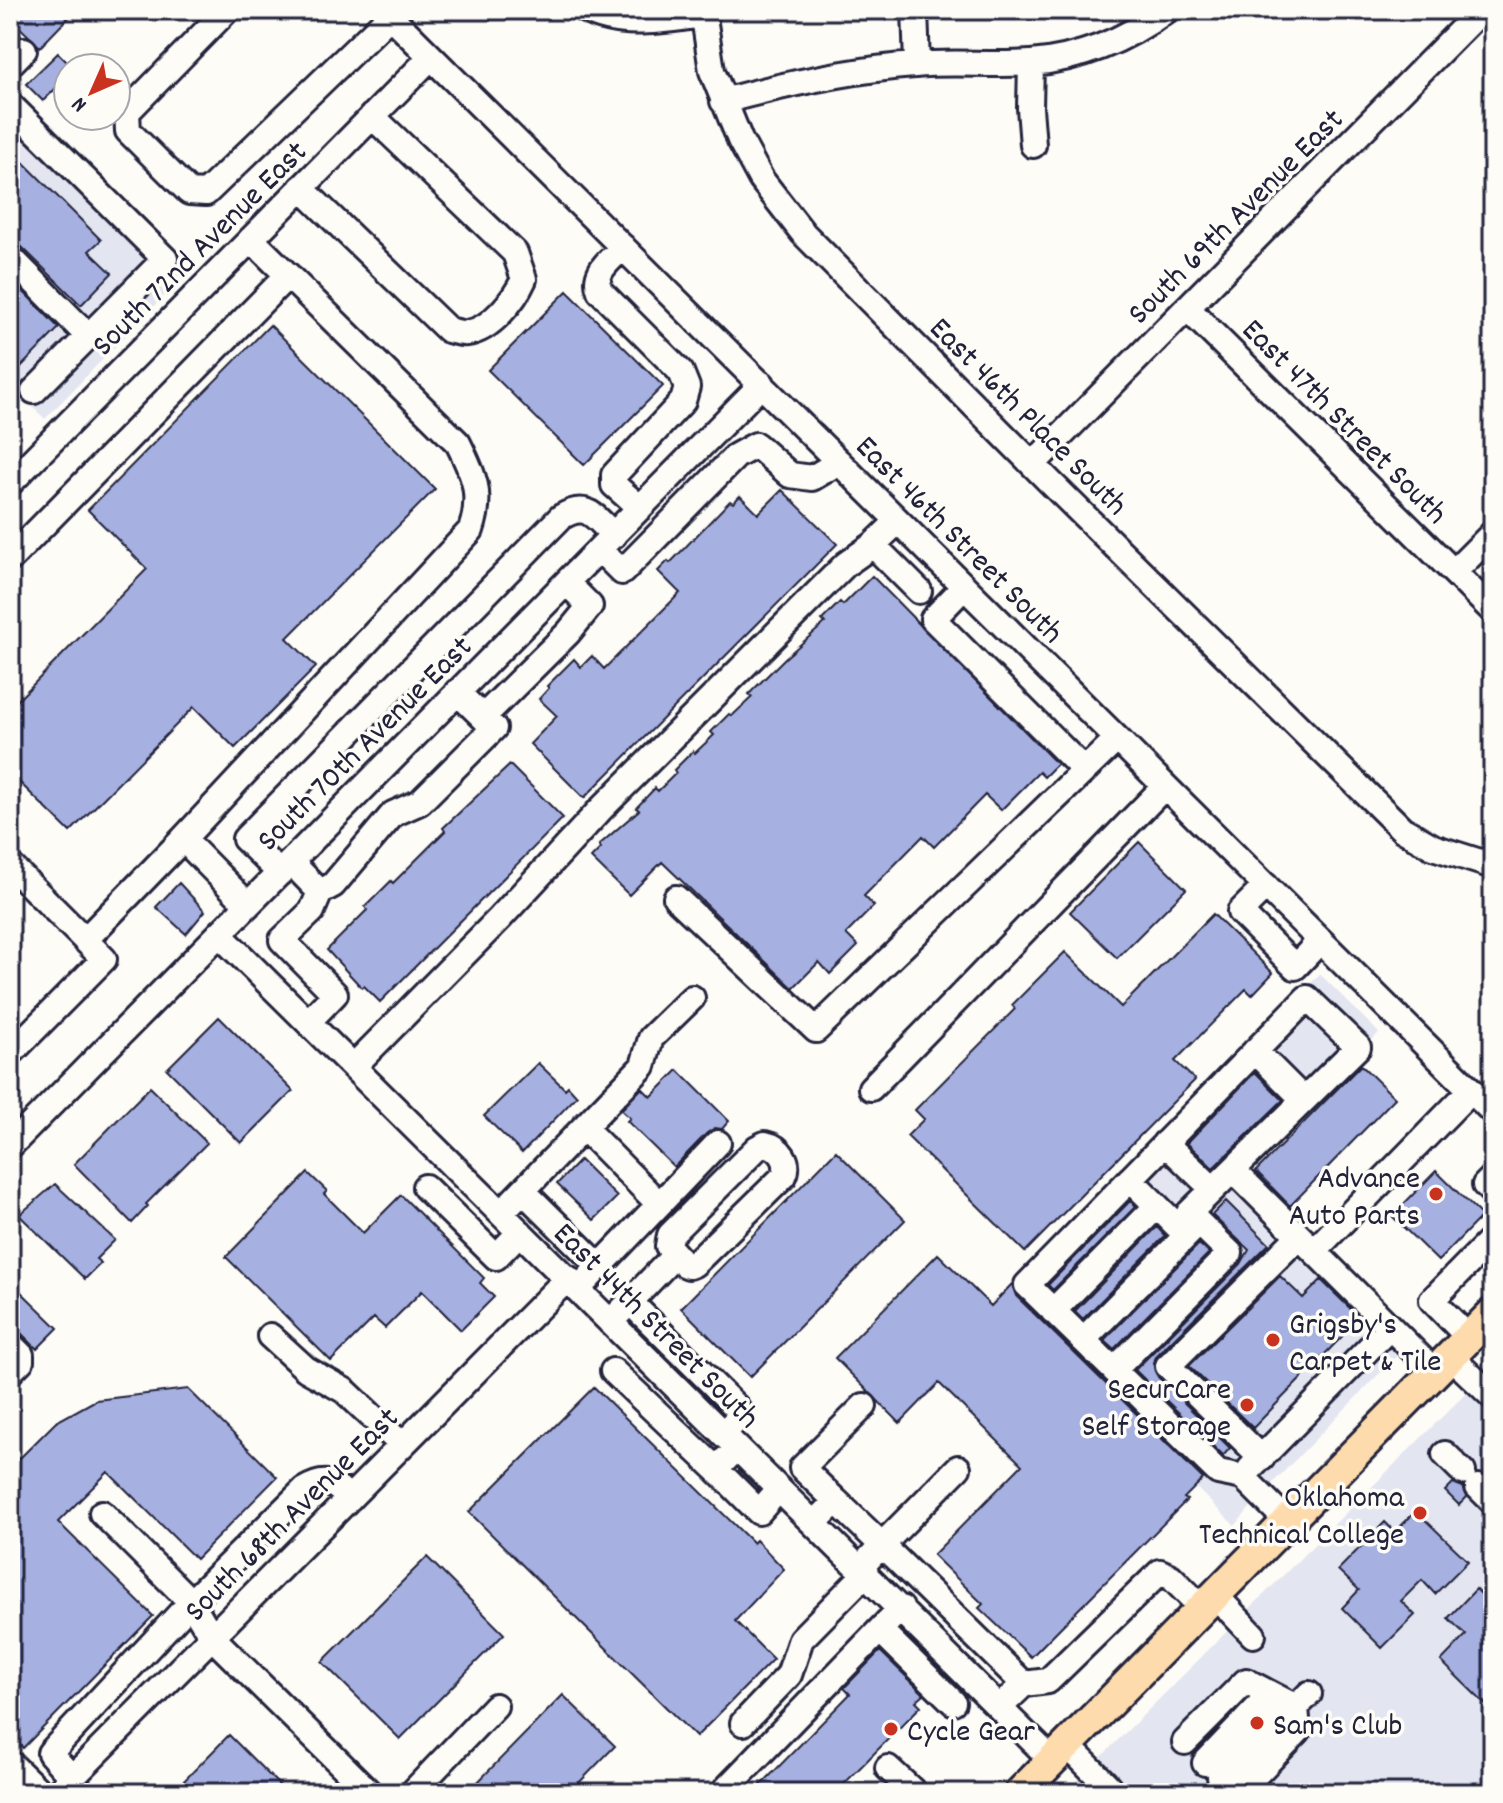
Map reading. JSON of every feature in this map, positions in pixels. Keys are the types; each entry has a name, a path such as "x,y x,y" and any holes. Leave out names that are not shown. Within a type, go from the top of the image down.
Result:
{"main road":[{"path":"1020,1793 1493,1313"}],"street":[{"path":"227,10 127,112 128,131 189,192 206,193 387,13"},
{"name":"East 46th Place South","path":"585,10 600,18 618,21 661,21 703,12 712,71 723,101 761,179 803,233 1402,829 1433,847 1493,866"},
{"path":"915,10 917,64"},
{"path":"723,101 839,73 917,64 1031,63 1062,58 1103,46 1167,10"},
{"name":"South 69th Avenue East","path":"1033,464 1481,10"},
{"name":"East 46th Street South","path":"387,13 1493,1112"},
{"name":"South 72nd Avenue East","path":"10,483 431,57"},
{"path":"1031,63 1033,145"},
{"path":"10,105 165,259 34,391"},
{"path":"301,188 448,330 465,334 482,329 517,295 524,279 515,253 372,116"},
{"path":"85,940 471,530 477,512 472,470 458,443 251,239"},
{"path":"623,247 598,273 596,282 600,291 681,372 687,387 683,401 614,475 614,485 640,508"},
{"path":"10,257 88,336"},
{"path":"10,559 288,275"},
{"name":"East 47th Street South","path":"1187,308 1493,611"},
{"name":"South 70th Avenue East","path":"10,1146 762,384"},
{"path":"320,892 245,839 561,517 576,508 585,510 607,542 622,572 736,456 756,445 790,475 812,478 839,462"},
{"path":"353,1067 499,919 600,810 846,564 873,545 898,521"},
{"path":"1454,572 1493,533"},
{"path":"873,545 919,591"},
{"path":"483,717 568,633 590,606 567,583"},
{"path":"964,587 933,619 1084,770"},
{"path":"308,1022 335,994 282,940 312,911 320,892 333,885 393,814 420,802 494,728 457,692"},
{"path":"676,898 816,1030 1117,739"},
{"path":"364,786 393,814"},
{"path":"871,1088 1165,786"},
{"path":"183,839 248,905"},
{"path":"10,865 104,959 10,1054"},
{"path":"1266,886 1240,912 1295,967 1320,941"},
{"name":"East 44th Street South","path":"219,934 1000,1707 1108,1786"},
{"path":"501,1213 643,1066 651,1038 692,998"},
{"path":"1192,1229 1189,1213 1358,1047 1307,998 1027,1285 1218,1472 1243,1477 1287,1521"},
{"path":"1255,1051 1304,1100"},
{"path":"1262,1458 1168,1366 1307,1243 1471,1090"},
{"path":"584,1128 659,1204"},
{"name":"South 68th Avenue East","path":"65,1786 402,1445 573,1284 599,1266 718,1143"},
{"path":"1165,1143 1213,1189"},
{"path":"765,1144 772,1146 786,1159 788,1168 784,1176 694,1264 684,1264 675,1255 668,1246 670,1235 757,1148 765,1144"},
{"path":"1493,1177 1485,1185 1493,1193"},
{"path":"1114,1370 1230,1253 1157,1206 1130,1179"},
{"path":"1243,1180 1390,1327 1451,1355 1493,1397"},
{"path":"425,1187 496,1257 520,1232"},
{"path":"523,1191 599,1266"},
{"path":"1053,1311 1157,1206"},
{"path":"1083,1340 1192,1229"},
{"path":"1451,1355 1432,1300 1493,1238"},
{"path":"610,1322 675,1255"},
{"path":"630,1302 737,1408 738,1418 716,1469"},
{"path":"1243,1477 1390,1327"},
{"path":"270,1336 306,1369 345,1391 402,1445"},
{"path":"10,1344 21,1355 21,1361 10,1372"},
{"path":"613,1371 759,1512 779,1489"},
{"path":"864,1406 802,1468 1024,1684"},
{"path":"1445,1454 1478,1487"},
{"path":"743,1723 789,1675 801,1639 882,1545 958,1468"},
{"path":"65,1786 50,1753 191,1602 304,1490 318,1482 333,1483 350,1498"},
{"path":"814,1523 836,1501"},
{"path":"102,1513 191,1602 212,1637 370,1793"},
{"path":"1000,1707 1024,1684 1048,1681 1160,1572 1253,1635"},
{"path":"727,1788 901,1608"},
{"path":"880,1630 953,1702"},
{"path":"1246,1681 1302,1700 1282,1715 1212,1769 1246,1681"},
{"path":"412,1793 495,1706"},
{"path":"10,1763 41,1793"},
{"path":"888,1768 915,1793"}],"shaded area":[{"path":"10,84 52,127 52,132 57,132 191,268 45,419 10,385"},
{"name":"SecurCare Self Storage","path":"1320,974 1379,1033 1242,1171 1415,1337 1260,1496 1235,1526 1000,1295"},
{"path":"1493,1366 1493,1793 1065,1793 1464,1395"}],"building":[{"path":"16,10 76,10 40,47 10,18"},
{"path":"52,59 52,92 43,101 26,84"},
{"path":"10,149 101,240 89,251 112,273 81,305 21,246 10,242"},
{"path":"10,278 59,328 10,378"},
{"path":"567,291 663,386 584,465 488,370"},
{"path":"270,325 435,489 287,638 316,667 235,748 194,707 70,832 10,773 10,708 147,569 88,510"},
{"path":"782,490 837,544 584,798 530,744 557,716 539,699 549,688 547,686 574,659 581,667 592,656 604,669 680,593 658,571 668,561 670,563 730,501 733,503 740,496 758,514"},
{"path":"872,576 1057,764 1044,777 1039,772 1001,810 985,795 934,847 923,836 864,896 874,906 846,934 858,946 830,974 819,962 793,988 662,862 629,895 591,858 601,848 599,845 639,810 636,808 655,788 658,791 693,751 695,753 714,735 711,732 752,697 749,694 825,623 822,620 840,602 843,605"},
{"path":"510,765 563,818 380,1002 364,986 362,988 327,950 367,910 365,907 445,831 443,828"},
{"path":"1139,842 1186,889 1117,958 1070,912"},
{"path":"179,883 205,911 186,934 156,907"},
{"path":"1213,914 1273,973 1252,995 1246,989 1175,1061 1195,1080 1025,1252 907,1136 924,1119 915,1110 1015,1009 1012,1005 1065,952 1121,1007"},
{"path":"219,1017 293,1091 241,1143 167,1069"},
{"path":"538,1063 565,1089 568,1086 577,1096 522,1153 484,1116"},
{"path":"1361,1065 1395,1098 1290,1206 1256,1171"},
{"path":"678,1070 729,1121 722,1129 715,1128 707,1133 674,1167 627,1121 630,1118 621,1110 642,1088 651,1097"},
{"path":"1255,1072 1283,1100 1213,1168 1187,1143"},
{"path":"150,1087 207,1143 146,1204 148,1206 132,1223 74,1164"},
{"path":"836,1151 905,1220 750,1377 681,1308"},
{"path":"580,1160 617,1197 594,1220 557,1184"},
{"name":"Advance Auto Parts","path":"1436,1171 1482,1216 1438,1261 1392,1216"},
{"path":"308,1173 363,1233 401,1195 484,1278 480,1283 494,1297 461,1330 422,1291 385,1328 374,1318 331,1361 226,1257"},
{"path":"55,1184 115,1240 96,1259 101,1263 85,1279 19,1215"},
{"path":"1130,1201 1136,1206 1053,1290 1048,1285"},
{"path":"1226,1201 1269,1244 1157,1355 1153,1363 1158,1377 1230,1448 1223,1456 1135,1370 1241,1264 1249,1250 1212,1215"},
{"path":"1157,1227 1165,1236 1083,1319 1075,1311"},
{"path":"1199,1244 1209,1253 1114,1349 1104,1340"},
{"path":"938,1254 991,1306 1012,1284 1016,1296 1203,1479 1184,1498 1187,1500 1031,1657 979,1608 983,1604 933,1555 1022,1465 939,1383 900,1423 835,1358"},
{"path":"1280,1276 1303,1298 1321,1280 1360,1318 1253,1428 1189,1366"},
{"path":"10,1281 58,1328 37,1349 10,1322"},
{"path":"594,1387 753,1543 756,1540 784,1569 735,1621 773,1659 696,1737 469,1512"},
{"path":"188,1389 277,1477 196,1559 108,1472 58,1522 153,1616 23,1748 10,1735 10,1468 56,1422 96,1400"},
{"path":"1453,1483 1463,1487 1467,1497 1459,1505 1445,1491"},
{"path":"1416,1511 1468,1561 1435,1594 1422,1580 1401,1601 1415,1615 1382,1648 1342,1608 1359,1590 1338,1570 1385,1522 1395,1532"},
{"path":"427,1557 504,1634 400,1739 322,1662"},
{"path":"1476,1589 1493,1606 1493,1712 1441,1661 1466,1635 1448,1618"},
{"path":"880,1651 924,1694 916,1701 921,1706 835,1793 753,1793 850,1694 844,1688"},
{"path":"563,1695 615,1746 569,1793 467,1793"},
{"path":"229,1735 287,1793 172,1793"}],"place":[{"name":"Advance Auto Parts","path":"1436,1194"},
{"name":"Grigsby's Carpet & Tile","path":"1273,1340"},
{"name":"SecurCare Self Storage","path":"1247,1405"},
{"name":"Oklahoma Technical College","path":"1420,1513"},
{"name":"Sam's Club","path":"1257,1723"},
{"name":"Cycle Gear","path":"891,1729"}]}
